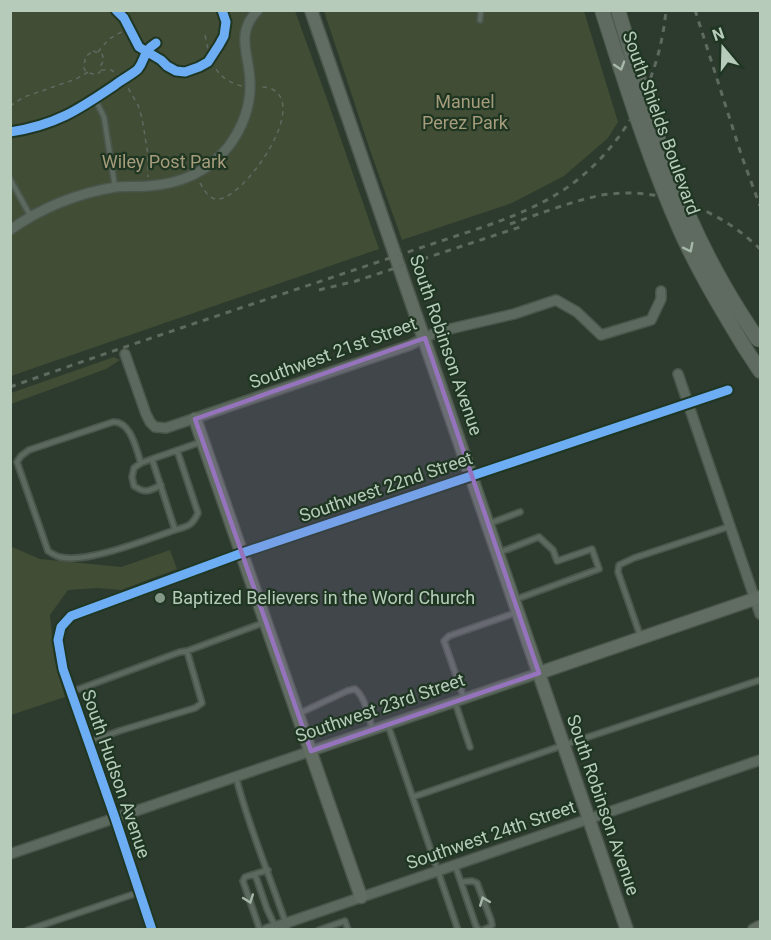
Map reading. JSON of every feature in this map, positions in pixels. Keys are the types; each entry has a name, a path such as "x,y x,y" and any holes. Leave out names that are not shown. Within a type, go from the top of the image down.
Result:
{"main road":[{"name":"South Robinson Avenue","path":"311,10 627,930"},
{"name":"South Shields Boulevard","path":"602,10 658,179 682,234 714,297 760,371"},
{"name":"South Shields Boulevard","path":"618,10 649,110 680,195 726,289 759,342"},
{"path":"195,419 361,897"},
{"name":"Southwest 23rd Street","path":"539,673 758,598"},
{"path":"754,930 760,927"}],"street":[{"path":"10,230 52,206 77,197 115,188 148,186 182,180 201,171 215,160 240,130 249,102 249,67 243,44 250,18 258,10"},
{"name":"Southwest 21st Street","path":"126,354 146,414 153,425 166,428 410,345 437,332 514,314 556,300 577,312 601,335 651,320 661,291"},
{"path":"678,374 730,526 758,598 760,614"},
{"name":"Southwest 22nd Street","path":"61,627 71,616 242,553 728,390"},
{"name":"South Hudson Avenue","path":"61,627 58,640 63,669 152,930"},
{"name":"Southwest 23rd Street","path":"10,854 539,673"},
{"name":"Southwest 24th Street","path":"271,928 287,926 455,864 760,760"}],"lane":[{"path":"480,20 481,10"},
{"path":"98,105 104,117 115,188"},
{"path":"10,179 31,217"},
{"path":"141,463 132,438 125,426 119,422 29,450 21,456 17,462 48,550 60,557 95,556 189,526 198,513 177,450"},
{"path":"161,485 149,491 140,490 134,486 132,477 134,468 141,463 203,441"},
{"path":"152,459 175,530"},
{"path":"488,524 520,512"},
{"path":"641,638 618,572 619,565 730,526"},
{"path":"470,747 444,640 599,569 592,549 557,561 553,550 539,537 498,553"},
{"path":"71,692 266,622"},
{"path":"89,742 195,708 202,703 187,651"},
{"path":"413,797 760,680"},
{"path":"298,714 355,689 359,692 372,730"},
{"path":"388,725 458,930"},
{"path":"236,777 248,820 287,926"},
{"path":"455,864 461,882 476,926 481,930 490,927 491,920 477,883 461,882"},
{"path":"260,930 243,882 244,877 268,870"},
{"path":"252,874 267,909 271,928"},
{"path":"28,930 140,892"},
{"path":"319,930 345,921 348,930"}],"path":[{"path":"98,52 109,39 131,31 124,18"},
{"path":"197,180 216,200 227,197 259,166 280,125 284,107 278,93 271,88 232,84 223,78 210,57 205,35"},
{"path":"199,67 208,62 219,45"},
{"path":"91,52 98,52 102,54 104,60 101,70 96,75 84,70 83,66 85,57 91,52"},
{"path":"101,70 111,70 123,79 141,112 147,156 148,186"},
{"path":"10,106 24,97 76,79 88,72"}],"highlighted area":[{"path":"425,338 539,673 311,751 195,419"}],"green space":[{"name":"Wiley Post Park","path":"10,11 295,11 379,249 11,376"},
{"name":"Manuel Perez Park","path":"324,11 584,11 618,122 608,138 564,176 512,203 402,240"},
{"path":"114,357 120,360 106,369 11,404 11,393"},
{"path":"10,546 40,559 121,567 170,550 177,569 121,590 98,588 68,590 50,615 54,657 65,697 11,715"}],"railway":[{"path":"10,387 486,226 559,193 592,168 624,129 637,107 657,60 666,10"},
{"path":"695,10 760,206"},
{"path":"510,224 567,204 602,195 645,194 667,198 707,212 726,222 760,249"},
{"path":"319,290 356,281 520,227"}],"cycle path":[{"path":"116,10 124,18 139,47 176,71 185,72 208,62 219,45 224,36 226,22 222,10"},
{"path":"10,132 54,121 89,102 138,69 146,53 156,43"},
{"path":"152,930 63,669 58,640 61,627 71,616 242,553 728,390"}],"place":[{"name":"Baptized Believers in the Word Church","path":"160,598"}]}
